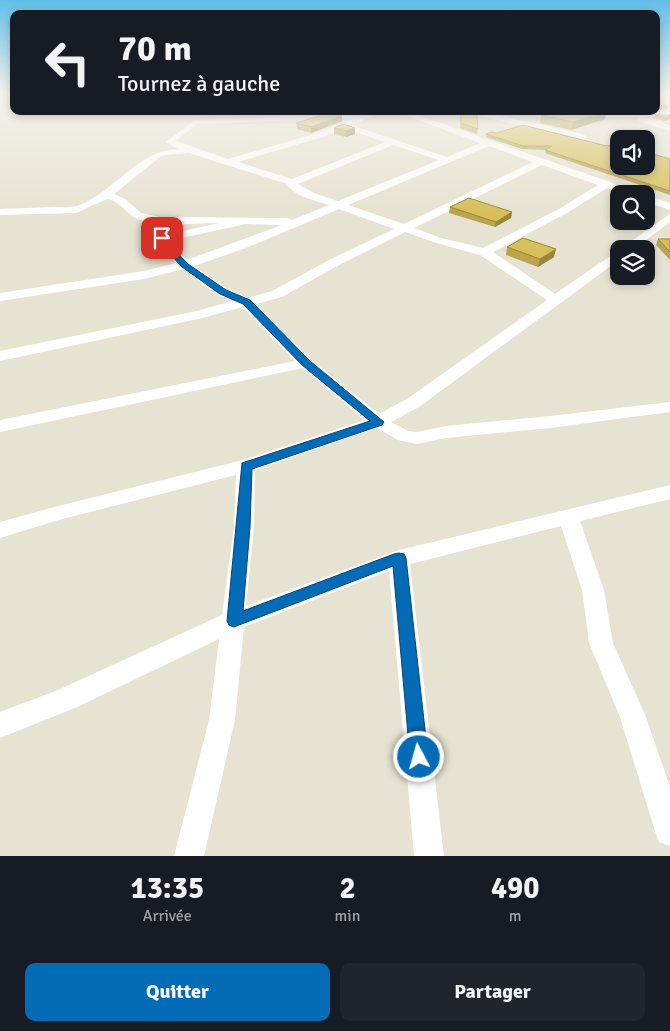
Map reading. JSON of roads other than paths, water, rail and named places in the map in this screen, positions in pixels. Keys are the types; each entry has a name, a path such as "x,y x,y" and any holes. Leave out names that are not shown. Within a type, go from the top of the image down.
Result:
{"street":[{"path":"183,132 170,142 191,151 292,182 394,142"},
{"path":"228,162 325,132"},
{"path":"363,132 448,160"},
{"path":"457,132 610,185"},
{"path":"561,132 583,137"},
{"path":"0,297 144,274 185,265 242,245 488,143"},
{"path":"0,212 76,210 85,208 106,196 113,188 157,155 166,152 191,151"},
{"path":"0,356 198,315 277,294 335,262 541,162"},
{"path":"292,182 293,186 310,195 437,240 484,252 556,300"},
{"path":"484,252 563,211 606,184"},
{"path":"106,196 114,197 128,210 143,217 169,220 242,222 298,221"},
{"path":"655,201 670,207"},
{"path":"638,240 670,217"},
{"path":"242,222 160,238 185,265 223,292 246,302 306,363 378,422 404,436 417,438 446,432 550,422 670,407"},
{"path":"0,530 62,512 246,466 378,422 413,403 610,261"},
{"path":"0,426 306,363"},
{"path":"189,856 222,720 244,527 246,466"},
{"path":"0,725 66,699 234,621 399,558 670,492"},
{"path":"568,517 593,590 601,643 633,717 665,799 670,831"},
{"path":"399,558 429,856"}]}
